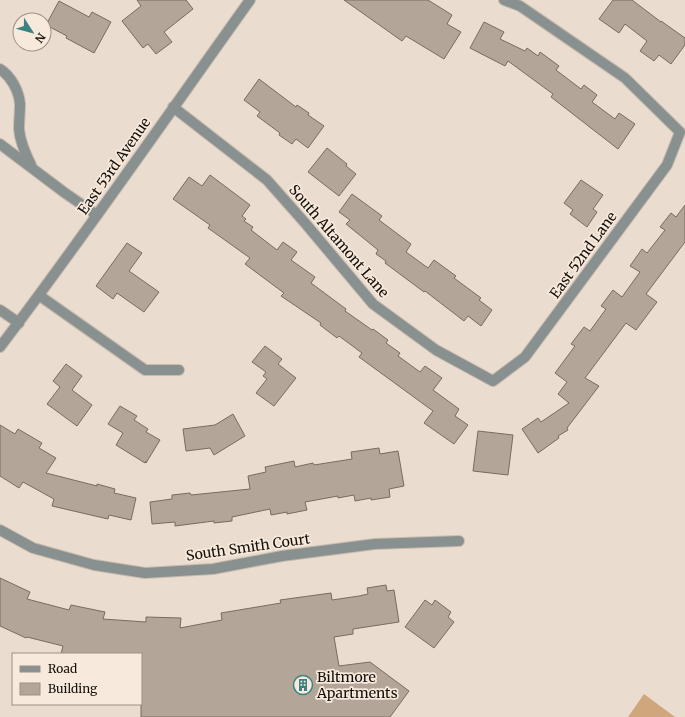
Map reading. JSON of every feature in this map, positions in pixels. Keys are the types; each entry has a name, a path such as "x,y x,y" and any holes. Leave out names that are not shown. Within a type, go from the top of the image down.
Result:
{"street":[{"name":"East 53rd Avenue","path":"0,347 40,296 250,0"},
{"name":"East 52nd Lane","path":"493,381 525,357 667,165 680,132 625,78 520,6 504,0"},
{"path":"0,69 15,86 20,103 19,129 22,149 32,168"},
{"name":"South Altamont Lane","path":"173,107 267,180 373,304 436,350 493,381"},
{"path":"0,144 96,215"},
{"path":"40,296 145,370 179,370"},
{"path":"0,310 19,323"},
{"name":"South Smith Court","path":"0,530 33,548 94,565 145,573 213,569 282,556 375,544 459,541"}],"shaded area":[{"path":"644,694 675,717 628,717"}],"building":[{"path":"137,0 186,0 193,9 164,32 172,42 156,54 148,44 143,48 122,21 141,6"},
{"path":"344,0 428,0 452,15 447,24 461,32 444,59 406,36 402,41"},
{"path":"613,0 632,0 685,38 685,45 671,64 659,55 654,61 640,51 647,41 625,24 619,33 599,19"},
{"path":"59,1 89,17 92,12 111,22 94,53 66,38 67,36 52,28 52,14"},
{"path":"484,22 504,32 500,39 525,51 527,48 538,56 540,52 559,66 556,70 581,89 584,85 597,95 592,102 615,119 619,113 635,124 618,149 551,97 553,94 508,61 505,66 470,48"},
{"path":"259,79 296,107 297,105 309,113 308,115 324,126 308,148 296,139 292,144 279,135 280,133 257,116 260,112 244,100"},
{"path":"327,148 347,164 346,166 356,174 339,196 308,172"},
{"path":"210,175 250,205 242,216 246,219 244,221 253,227 251,230 277,250 283,242 297,252 291,260 315,277 311,283 346,309 345,311 388,340 386,343 400,353 398,356 420,372 425,366 442,378 433,390 459,409 455,416 468,425 454,444 424,423 433,411 359,357 362,353 339,336 337,338 320,325 321,323 281,296 284,293 245,264 250,258 208,228 210,225 173,199 189,177 202,186"},
{"path":"581,180 603,195 593,209 597,212 587,227 570,214 573,210 564,203"},
{"path":"352,194 382,216 379,220 411,244 406,252 428,268 434,260 456,276 454,278 481,298 479,300 492,310 481,326 468,316 464,321 385,263 386,261 376,254 378,250 346,224 350,220 339,212"},
{"path":"685,205 685,242 646,294 657,302 636,330 626,323 585,378 599,386 567,428 568,430 558,436 559,438 538,453 522,429 538,418 541,422 569,403 558,394 567,382 555,373 575,346 571,344 584,327 590,331 606,309 601,306 613,290 622,297 640,272 630,266 642,249 647,253 665,230 660,227 671,213 676,217"},
{"path":"127,243 142,253 129,271 159,292 144,312 117,293 113,299 96,286"},
{"path":"265,346 282,359 278,364 296,378 274,406 256,393 267,379 263,376 266,372 252,362"},
{"path":"66,364 82,376 72,390 92,405 77,426 47,404 60,387 53,381"},
{"path":"120,406 137,416 134,420 148,429 146,432 160,440 146,463 146,461 145,463 116,445 123,433 108,424"},
{"path":"233,414 245,436 214,455 210,448 186,451 183,429 215,425"},
{"path":"0,425 15,434 18,429 42,443 39,448 56,458 46,473 115,489 114,493 136,498 131,520 109,515 108,519 52,506 54,499 23,482 19,488 0,476"},
{"path":"478,431 513,435 508,475 473,471"},
{"path":"379,448 380,454 398,451 404,486 389,489 390,497 355,501 354,495 338,498 338,496 305,502 307,510 287,514 287,512 271,515 270,509 232,517 232,521 214,523 214,521 175,526 175,522 152,524 150,502 172,499 172,495 190,493 191,495 250,489 248,476 266,472 265,467 294,461 295,467 313,463 314,465 352,459 351,452"},
{"path":"0,578 30,592 27,599 69,610 71,605 105,612 103,619 146,622 146,617 181,618 180,628 222,620 221,613 281,603 280,600 331,593 332,600 368,594 367,588 386,585 387,591 394,590 399,622 353,629 353,634 334,637 339,666 370,662 409,691 390,717 141,717 142,653 61,653 63,646 26,638 0,626"},
{"path":"425,600 432,605 435,600 451,612 448,617 454,622 434,648 405,627"}],"place":[{"name":"Biltmore Apartments","path":"303,685"}]}
